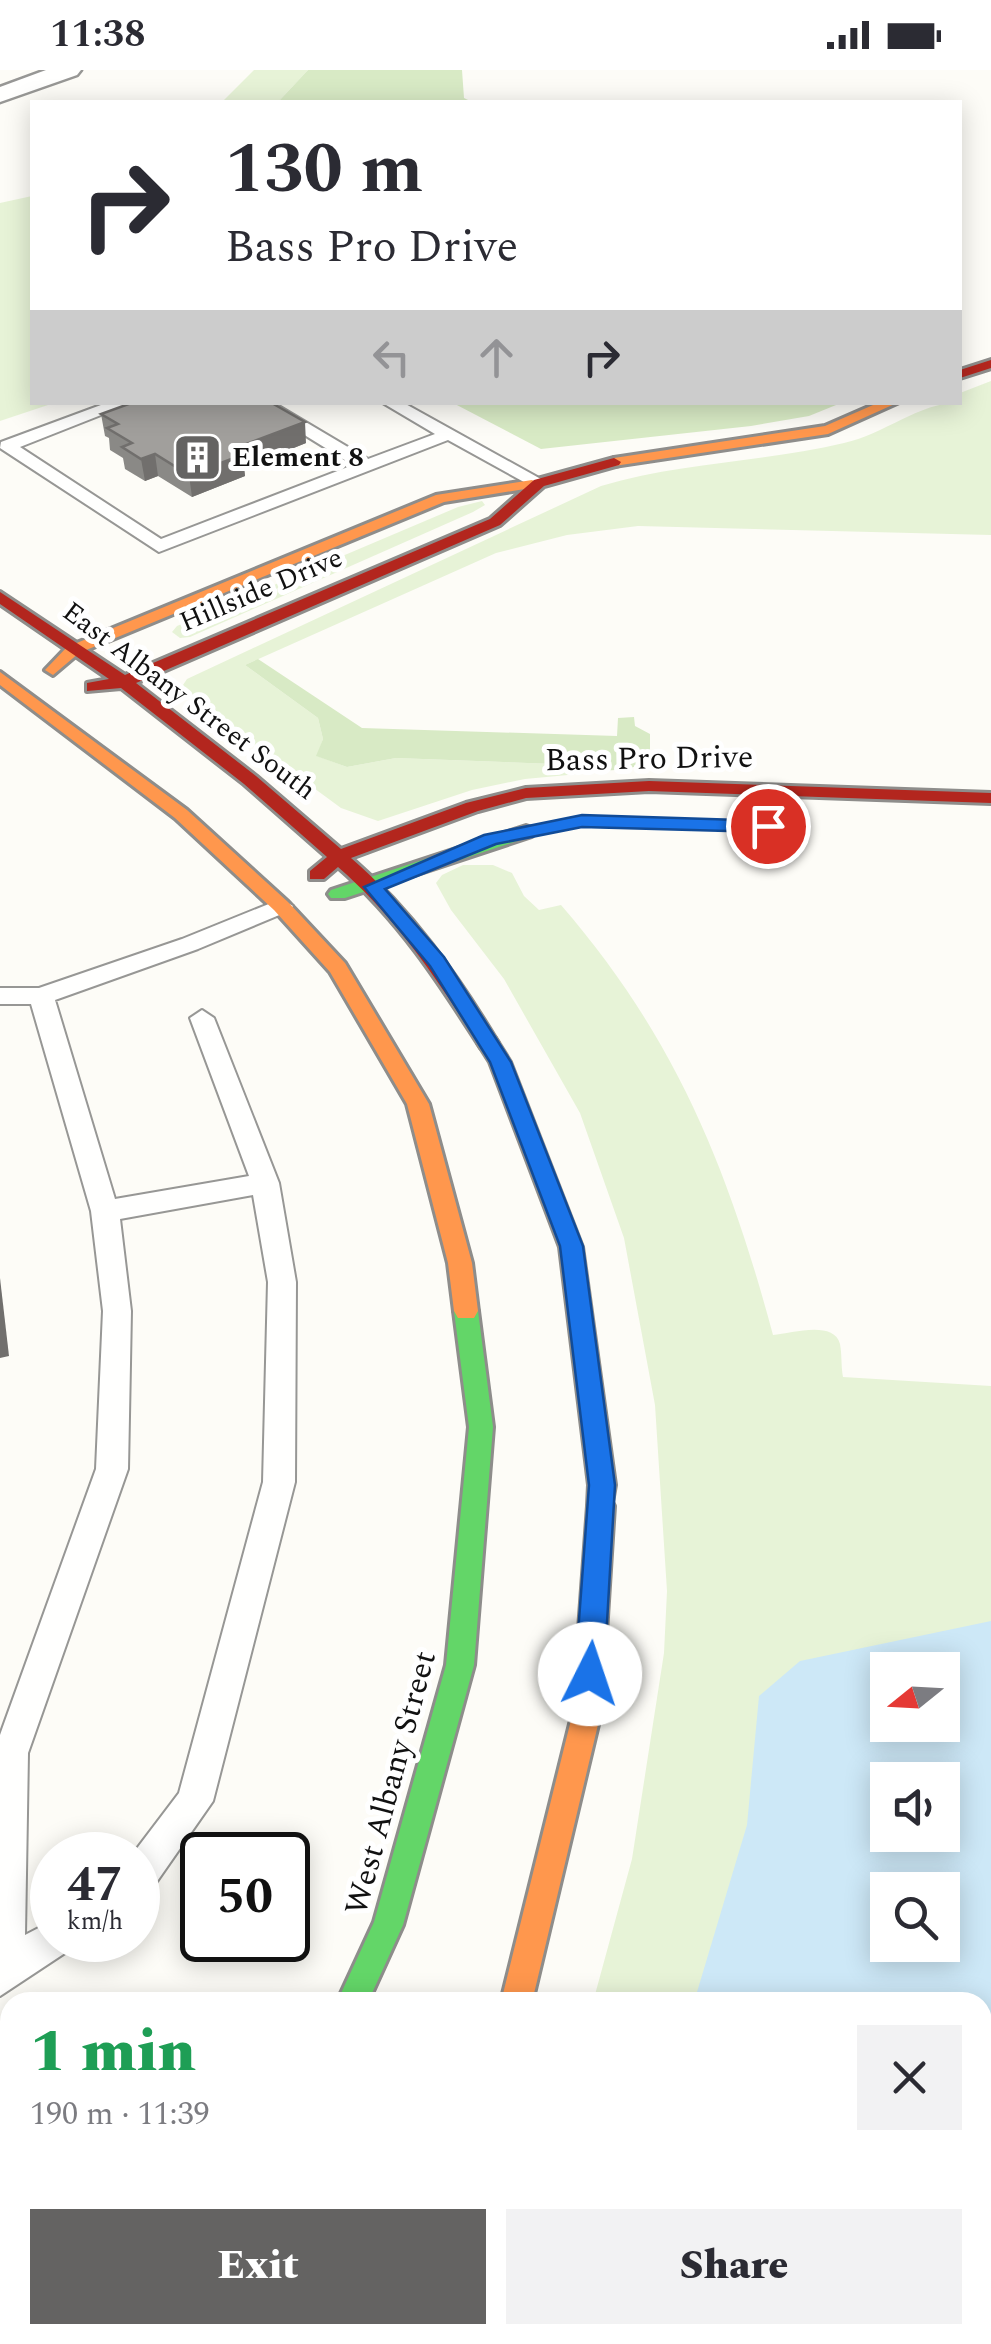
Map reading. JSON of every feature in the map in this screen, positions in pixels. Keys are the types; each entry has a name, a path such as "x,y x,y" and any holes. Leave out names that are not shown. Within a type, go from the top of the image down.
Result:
{"main road":[{"path":"962,373 991,364"},
{"name":"Hillside Drive","path":"26,697 73,650 441,498 539,482 633,458 828,430 886,405"},
{"name":"Hillside Drive","path":"26,697 124,682 495,522 539,482"},
{"name":"East Albany Street South","path":"0,597 124,682 340,856"},
{"path":"0,676 299,902"},
{"name":"Bass Pro Drive","path":"299,902 340,856 472,806 526,793 649,786 991,798"},
{"name":"Bass Pro Drive","path":"299,902 373,887 491,839 546,828"},
{"path":"340,856 373,887 437,962 500,1062 571,1246 602,1485 587,1712 518,1992"},
{"name":"West Albany Street","path":"299,902 418,1104 460,1264 481,1428 460,1665 388,1925 357,1992"}],"street":[{"path":"0,94 53,72"}],"lane":[{"path":"4,443 117,405"},
{"path":"265,405 367,466"},
{"path":"396,405 539,482"},
{"path":"4,443 159,546 450,434"},
{"path":"0,996 41,996 299,902"},
{"path":"2,1972 10,1753 112,1469 117,1311 105,1211 41,996"},
{"path":"160,1848 195,1801 279,1482 282,1282 265,1183 202,1018"},
{"path":"105,1211 265,1183"},
{"path":"2,1972 30,1954"}],"green space":[{"path":"254,70 308,70 280,100 224,100"},
{"path":"308,70 462,70 464,98 468,100 280,100"},
{"path":"30,196 30,405 48,405 0,421 0,203"},
{"path":"991,381 991,535 638,526 567,535 496,553 245,665 318,718 323,739 317,756 347,767 396,758 580,765 600,772 525,779 472,790 378,821 341,808 186,694 183,685 187,679 601,486 661,472 844,443 930,408 962,405 962,392"},
{"path":"457,405 836,405 809,416 751,426 541,449"},
{"path":"482,501 485,505 473,512 190,637 180,638 172,632 177,626 458,507"},
{"path":"258,659 362,728 617,736 618,718 634,717 635,726 650,734 650,757 643,763 616,770 580,765 396,758 347,767 316,756 323,739 318,718 245,665"},
{"path":"463,865 493,865 512,873 524,896 539,910 561,905 601,955 667,1055 693,1107 737,1216 773,1335 830,1332 840,1344 843,1377 991,1386 991,1992 596,1992 632,1859 664,1653 667,1591 655,1405 624,1238 580,1113 504,979 451,910 436,883 442,875"}],"water":[{"path":"991,1621 991,1992 697,1992 747,1825 759,1696 800,1661"}],"building":[{"name":"Element 8","path":"126,405 275,405 305,422 233,449 242,455 189,475 155,454 141,459 122,447 132,443 107,428 118,424 101,414"}],"traffic: fast":[{"path":"338,894 526,832"},
{"path":"488,1043 500,1062 571,1247 602,1485 601,1506"},
{"path":"357,1992 388,1925 460,1665 481,1427 466,1311"}],"traffic: slow":[{"path":"614,462 828,430 886,405"},
{"path":"53,670 73,650 441,498 532,484"},
{"path":"0,677 181,814 281,906 338,968 418,1104 460,1263 466,1311"},
{"path":"518,1992 587,1712 601,1506"}],"traffic: jam":[{"path":"962,373 991,364"},
{"path":"93,687 124,682 495,522 539,483 614,462"},
{"path":"0,597 124,682 250,780 373,887 437,962 488,1043"},
{"path":"317,875 340,856 472,807 526,793 649,786 991,798"}],"place":[{"name":"Element 8","path":"197,457"}],"route":[{"path":"590,1674 602,1485 571,1246 500,1062 437,962 373,887 491,839 582,821 768,826"}]}
